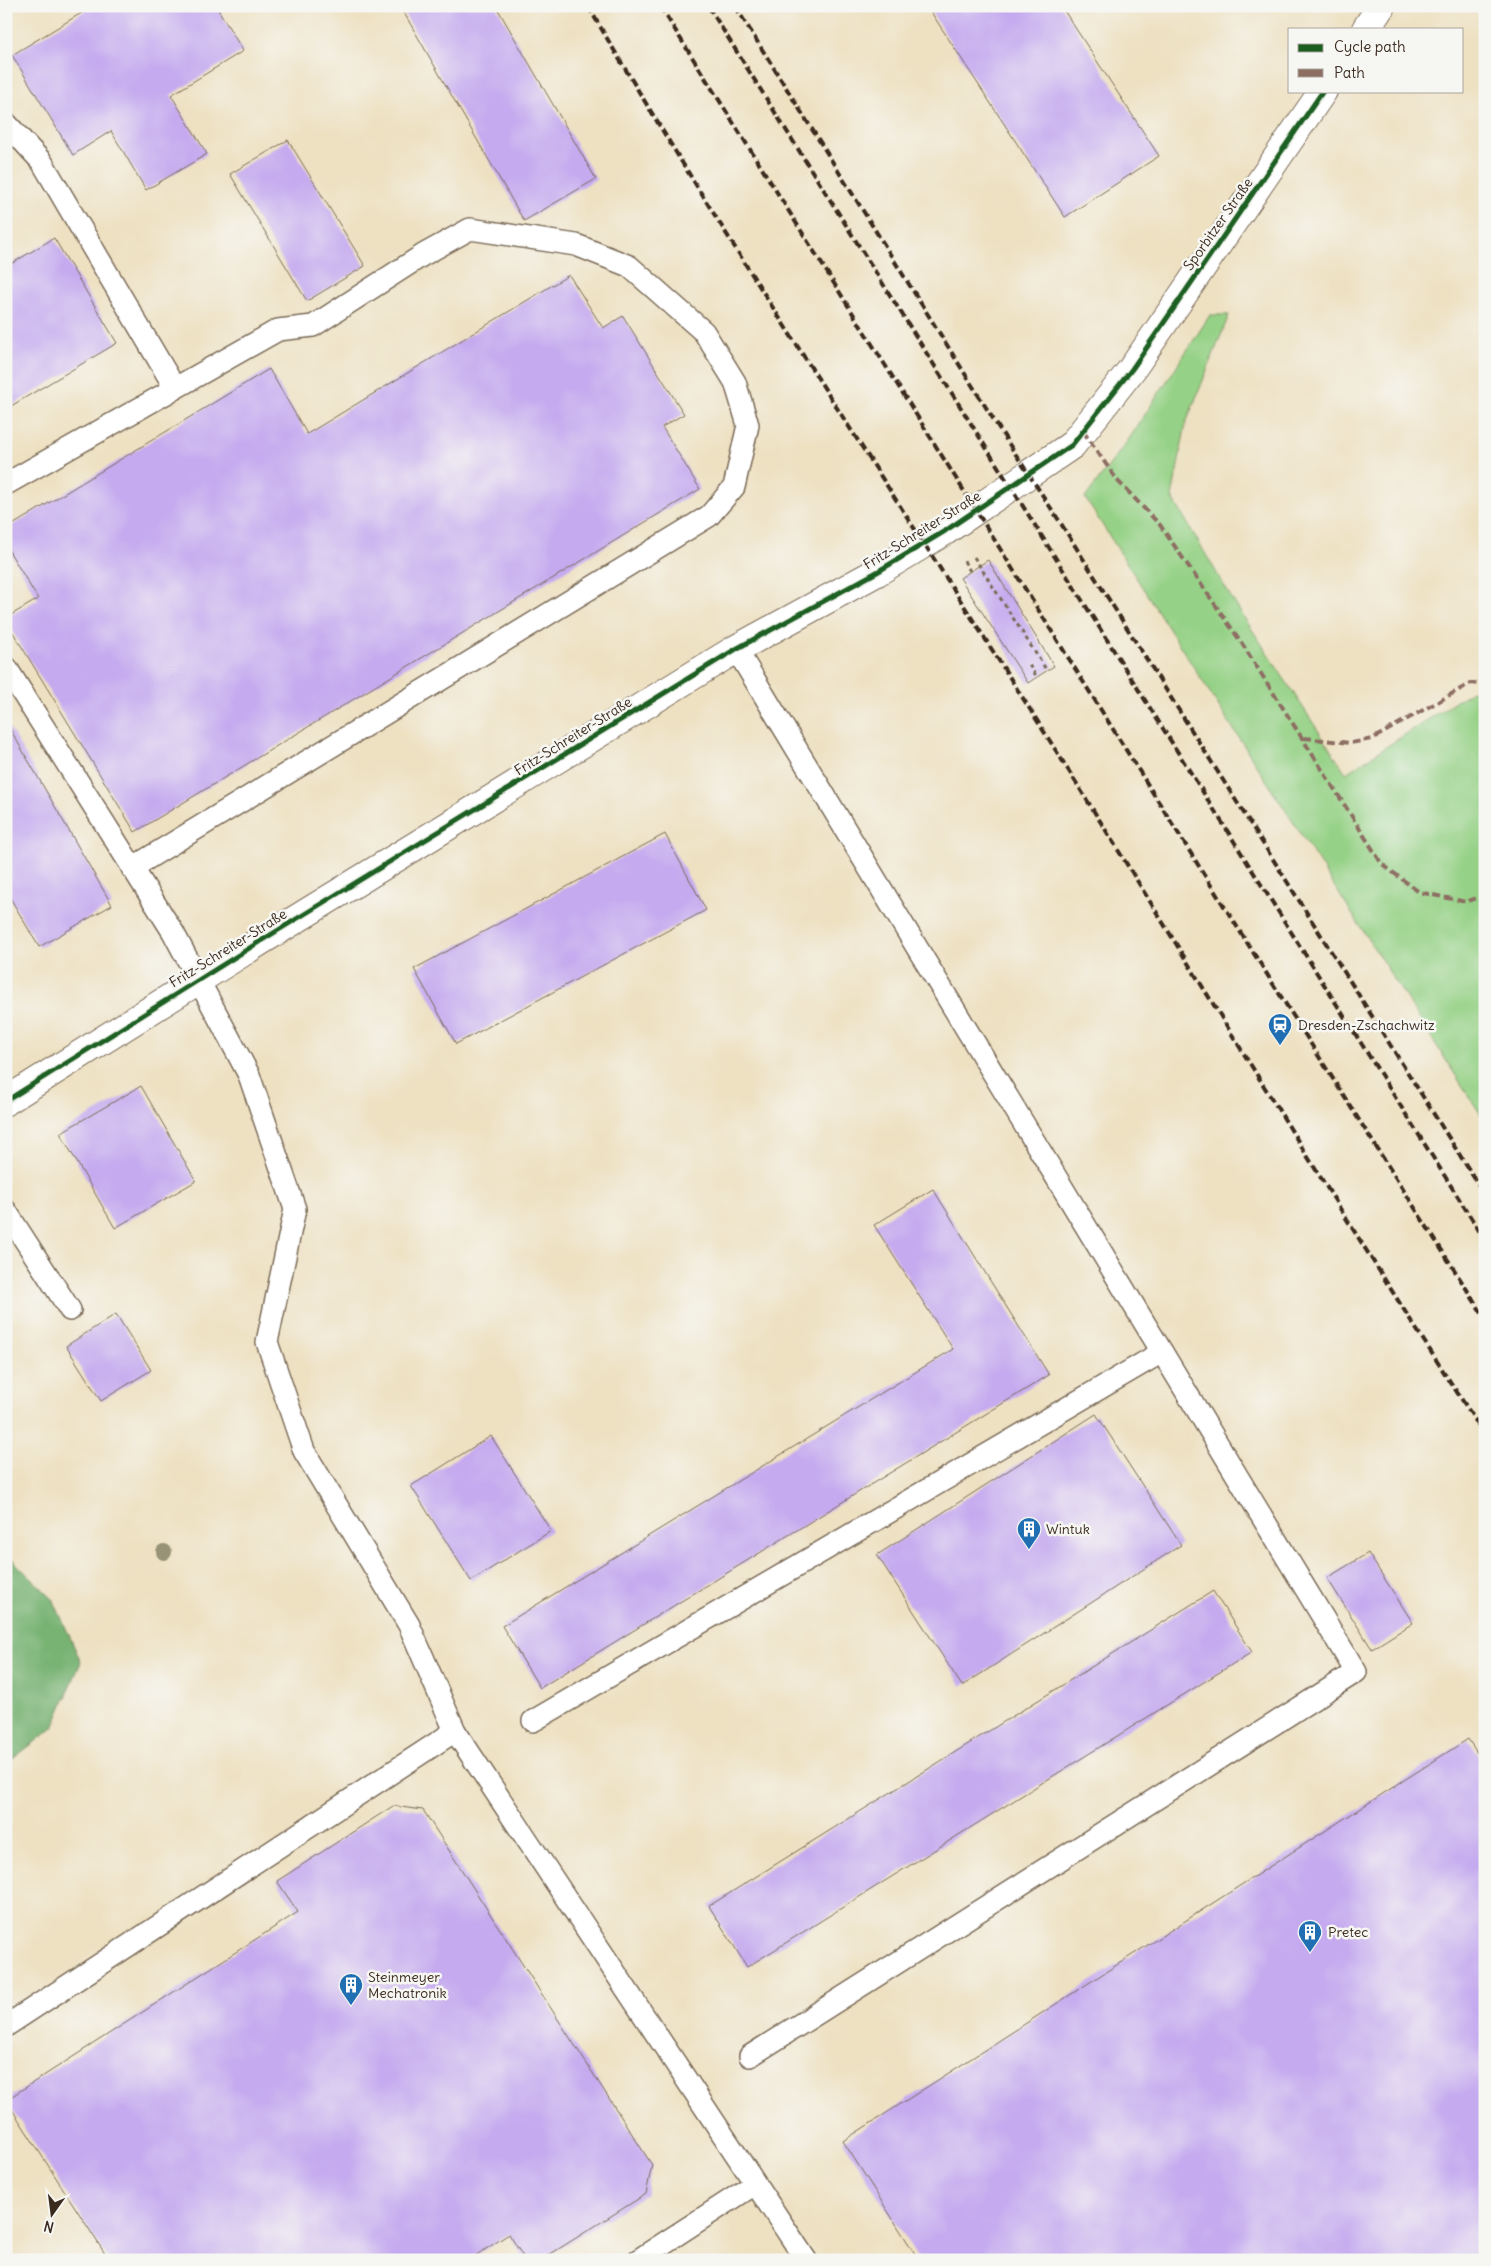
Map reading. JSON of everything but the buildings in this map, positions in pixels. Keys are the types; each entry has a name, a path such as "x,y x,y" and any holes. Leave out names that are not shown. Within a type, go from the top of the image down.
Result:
{"street":[{"path":"1367,28 1381,6"},
{"name":"Sporbitzer Straße","path":"1132,369 1322,92"},
{"name":"Fritz-Schreiter-Straße","path":"6,1101 736,649 877,572 945,531 1072,445 1132,369"}],"lane":[{"path":"6,123 42,162 176,388"},
{"path":"6,484 278,330 313,326 423,255 470,229 576,245 629,266 704,332 735,382 748,425 734,487 709,516 132,868"},
{"path":"736,649 1356,1672 750,2056"},
{"path":"6,667 173,932 249,1074 295,1209 267,1342 304,1451 409,1626 454,1731 806,2260"},
{"path":"6,1211 70,1310"},
{"path":"533,1721 1162,1352"},
{"path":"6,2026 454,1731"},
{"path":"638,2260 755,2184"}],"path":[{"path":"965,563 976,556 1048,671"},
{"path":"1029,664 1037,677"}],"green space":[{"path":"1210,315 1229,315 1186,423 1172,497 1232,599 1346,773 1475,689 1485,661 1485,1121 1085,498 1129,439"},
{"path":"6,1554 53,1599 81,1662 53,1728 6,1764"}],"railway":[{"path":"588,6 735,248 1052,744 1359,1239 1485,1435"},
{"path":"660,6 1174,827 1485,1318"},
{"path":"708,6 1485,1240"},
{"path":"735,6 1007,441 1485,1195"}],"marked path":[{"path":"1083,431 1117,480 1160,525 1241,642 1382,864 1419,892 1466,902 1485,895"},
{"path":"1304,738 1351,743 1372,739 1471,683 1485,685"}],"cycle path":[{"path":"6,1101 259,942 736,649 877,572 945,531 1072,445 1132,369 1322,92"}],"place":[{"name":"Dresden-Zschachwitz","path":"1280,1046"},
{"name":"Wintuk","path":"1029,1550"},
{"name":"Pretec","path":"1310,1953"},
{"name":"Steinmeyer Mechatronik","path":"351,2006"}]}
